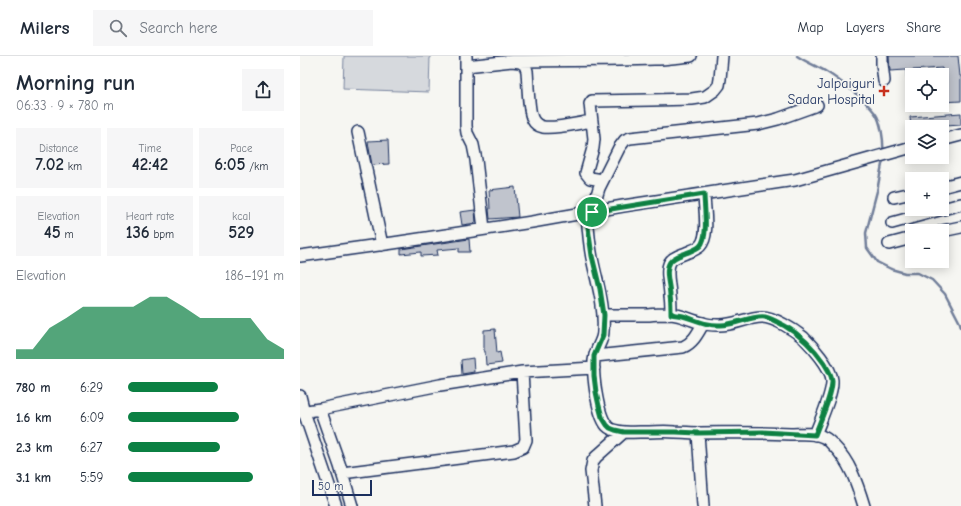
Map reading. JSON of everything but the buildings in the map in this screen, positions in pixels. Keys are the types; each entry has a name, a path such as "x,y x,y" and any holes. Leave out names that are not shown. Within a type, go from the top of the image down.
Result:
{"street":[{"path":"484,229 474,145 467,133 466,126 466,61 630,58 656,59 691,56"},
{"path":"603,180 590,178 586,174 594,144 590,104 592,101 692,99 705,97 715,90 718,85 722,56"},
{"path":"882,56 884,81"},
{"path":"512,61 520,62 525,65 527,71 531,114 533,121 538,125 543,127 552,127 592,121"},
{"path":"817,105 778,119 758,124 630,138 625,140 619,148 589,212 592,256 600,289 604,315 603,335 594,356 594,376 602,417 607,425 615,430 624,432 763,432 815,435 823,437 829,441 844,458 852,472 864,506"},
{"path":"358,132 382,245"},
{"path":"949,138 961,135"},
{"path":"300,256 532,222 795,180 905,149"},
{"path":"949,185 961,182"},
{"path":"671,314 668,272 669,265 671,260 696,248 705,240 704,194"},
{"path":"894,197 905,195"},
{"path":"892,223 961,204"},
{"path":"949,230 961,227"},
{"path":"888,244 905,240"},
{"path":"604,315 671,314 682,316 703,324 721,326 734,324 756,317 764,317 774,320 796,332 822,359 832,379 828,399 815,435"},
{"path":"594,356 683,347 692,342 703,324"},
{"path":"302,412 440,384 522,372 594,368"},
{"path":"342,473 514,451 523,447 526,440 522,372"},
{"path":"300,396 302,412 336,506"},
{"path":"320,409 352,506"},
{"path":"595,506 591,471 593,461 624,432"},
{"path":"698,433 703,506"}],"shaded area":[{"path":"344,56 430,56 429,92 343,89"}],"waterway":[{"path":"797,56 838,79 875,113 880,126 883,152"},
{"path":"883,159 877,191 866,233 867,248 877,262 891,269 905,273 918,273 932,280 945,294 961,327"}],"place":[{"name":"Jalpaiguri Sadar Hospital","path":"884,91"}],"route":[{"path":"704,194 705,240 696,248 671,260 669,265 668,272 671,314 682,316 703,324 721,326 734,324 756,317 764,317 774,320 796,332 822,359 832,379 828,399 815,435 763,432 624,432 610,428 607,425 602,417 599,406 594,376 594,356 603,335 604,315 600,289 592,256 586,213 592,212 704,194"}]}
